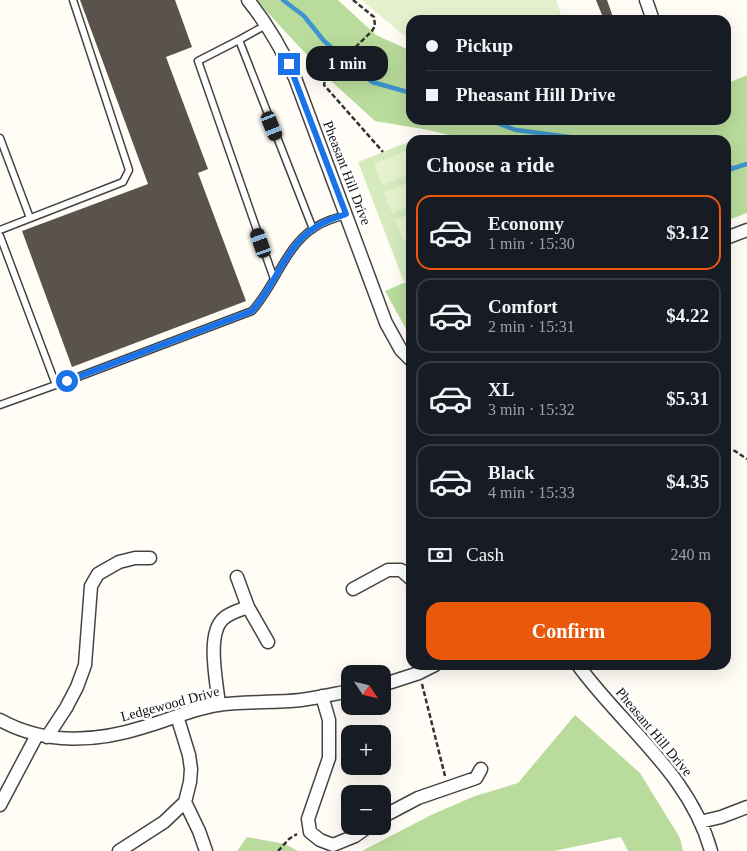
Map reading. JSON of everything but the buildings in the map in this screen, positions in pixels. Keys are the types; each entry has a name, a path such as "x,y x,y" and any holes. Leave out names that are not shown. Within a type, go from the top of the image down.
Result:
{"street":[{"name":"Pheasant Hill Drive","path":"248,0 267,24 283,51 295,78 386,323 401,350 406,355"},
{"path":"646,0 651,15"},
{"path":"731,236 747,230"},
{"path":"0,805 42,736 60,718 77,687 85,665 91,586 98,574 119,562 135,558 150,558"},
{"path":"353,589 388,570 401,570 406,574"},
{"path":"237,577 248,607 268,642"},
{"path":"219,705 213,644 216,632 222,620 248,607"},
{"path":"391,682 425,670"},
{"name":"Pheasant Hill Drive","path":"582,670 663,762 678,783 700,822 710,851"},
{"name":"Ledgewood Drive","path":"0,720 22,731 42,736 67,738 105,737 219,705 302,700 341,693"},
{"path":"322,696 329,720 329,758 308,819 310,832 320,840 333,845 356,835"},
{"path":"119,851 164,822 185,802 191,769 189,755 177,716"},
{"path":"391,812 418,798 476,778 481,769"},
{"path":"185,802 206,851"},
{"path":"700,822 722,817 747,807"}],"lane":[{"path":"0,230 123,182 129,170 72,0"},
{"path":"267,24 198,61 274,279"},
{"path":"239,40 313,228"},
{"path":"0,138 30,218"},
{"path":"0,405 252,311 263,299 294,247 313,228 346,214"},
{"path":"0,236 56,385"}],"path":[{"path":"354,0 374,17 375,26 326,76 324,85 383,152"},
{"path":"731,450 747,460"},
{"path":"422,684 445,774"},
{"path":"278,851 289,839 309,827"}],"green space":[{"path":"256,0 338,0 376,35 406,49 406,125 731,125 731,82 747,75 747,213 731,219 731,135 448,135 375,121 330,80"},
{"path":"361,0 556,0 561,15 406,15 406,37"},
{"path":"406,143 406,281 404,282 358,162"},
{"path":"406,151 406,176 382,185 374,164"},
{"path":"406,184 406,208 392,213 384,192"},
{"path":"406,216 406,240 403,241 395,220"},
{"path":"406,282 406,329 385,291"},
{"path":"575,715 640,773 680,838 683,851 628,851 621,837 554,851 362,851 431,815 475,796 518,783"},
{"path":"247,837 285,844 298,851 237,851"}],"waterway":[{"path":"283,0 304,16 324,41 372,82 406,92"},
{"path":"502,125 516,130 554,135"},
{"path":"731,169 747,164"}],"route":[{"path":"67,381 252,311 263,299 294,247 313,228 346,214 289,64"}]}
